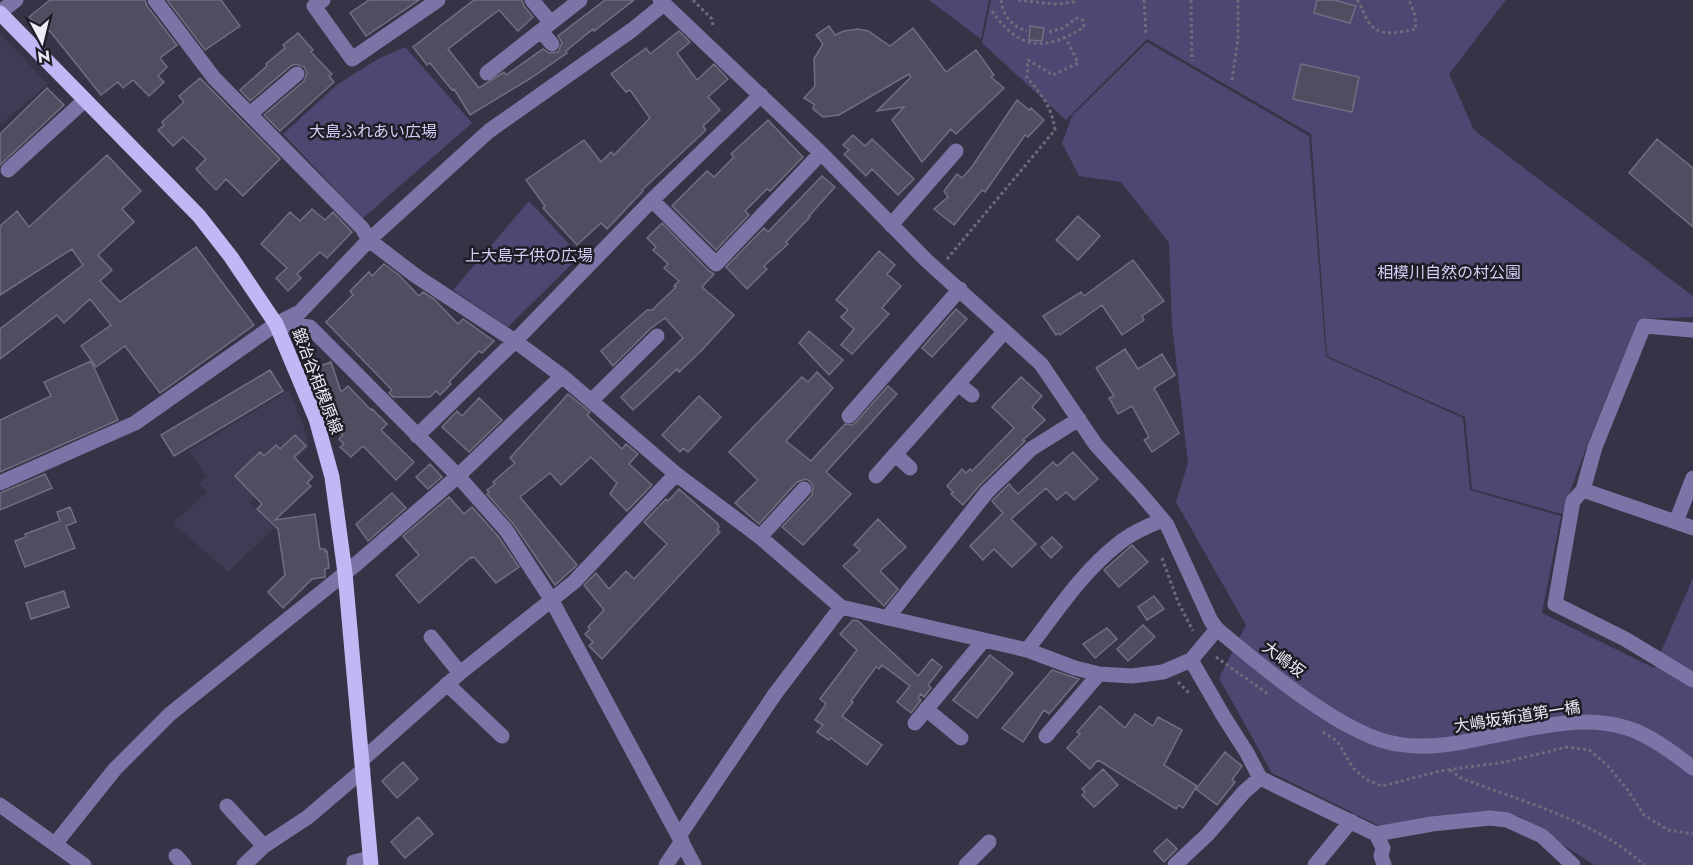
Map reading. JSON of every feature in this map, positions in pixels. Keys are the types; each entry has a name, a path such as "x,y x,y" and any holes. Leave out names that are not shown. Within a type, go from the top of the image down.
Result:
{"main road":[{"name":"鍛冶谷相模原線","path":"0,13 199,216 231,257 276,324 313,410 332,477 345,573 371,862"}],"street":[{"path":"0,13 16,0"},
{"path":"0,483 135,423 276,324 300,312 369,240 489,131 632,30 662,2 821,153 891,225 1041,364 1096,445 1165,522 1214,625 1191,660 1163,672 1132,676 1099,674 1027,650 841,607 760,537 676,474 562,376 515,341 416,276 369,240 362,228 214,78 155,0"},
{"path":"322,0 314,6 352,59 438,0"},
{"path":"532,0 552,44"},
{"path":"487,73 580,0"},
{"path":"250,114 297,74"},
{"path":"417,435 515,341 652,200 761,95"},
{"path":"8,170 85,100"},
{"path":"891,225 956,151"},
{"path":"652,200 716,264 821,153"},
{"path":"849,416 960,289"},
{"path":"276,324 310,327 458,476 506,530 551,599 694,865"},
{"path":"1693,330 1644,326 1595,447 1583,490 1573,501 1555,604 1625,639 1693,680"},
{"path":"876,476 1005,331"},
{"path":"591,401 657,336"},
{"path":"55,844 115,769 170,714 345,573 458,476 562,376"},
{"path":"958,384 972,395"},
{"path":"887,618 987,492 1031,449 1078,419"},
{"path":"895,454 910,468"},
{"path":"243,865 264,846 308,817 447,684 574,582 676,474"},
{"path":"1676,522 1693,478"},
{"path":"760,537 804,489"},
{"path":"1583,490 1693,528"},
{"path":"1027,650 1093,566 1135,532 1165,522"},
{"path":"666,865 775,694 841,607"},
{"name":"大嶋坂","path":"1214,625 1282,681 1339,720"},
{"path":"431,637 460,673"},
{"path":"915,723 984,640"},
{"path":"1191,660 1260,778 1376,834 1383,848 1381,856 1384,865"},
{"path":"1046,736 1099,674"},
{"path":"447,684 502,736"},
{"path":"926,709 961,738"},
{"name":"大嶋坂新道第一橋","path":"1339,720 1371,736 1394,744 1421,747 1452,744 1570,723 1601,723 1639,733 1693,768"},
{"path":"1175,865 1207,835 1244,792 1260,778"},
{"path":"0,805 84,865"},
{"path":"227,806 264,846"},
{"path":"1376,834 1432,824 1490,818 1507,820 1542,837 1573,865"},
{"path":"1315,865 1351,821"},
{"path":"966,865 989,842"},
{"path":"354,865 354,862 371,862"}],"path":[{"path":"693,0 712,20 713,28"},
{"path":"1000,0 1011,22 1027,31"},
{"path":"1018,0 1054,4 1076,0"},
{"path":"1144,0 1146,35"},
{"path":"1191,0 1192,61"},
{"path":"1232,80 1238,40 1238,0"},
{"path":"1357,0 1372,28 1392,33 1416,29 1415,15 1409,0"},
{"path":"992,11 1002,26 1015,36 1035,42 1056,42 1066,38 1084,27 1083,20 1077,18 1063,28 1046,33"},
{"path":"938,269 1055,130 1053,116 1045,98 1027,78 1028,60 1053,75 1078,63 1066,38"},
{"path":"1159,551 1178,602 1193,631"},
{"path":"1450,769 1461,778 1565,817 1629,851 1644,865"}],"shaded area":[{"path":"0,33 48,84 0,125"},
{"path":"289,390 309,447 250,503 274,528 228,572 173,523 207,492 198,484 206,476 189,451"}],"green space":[{"path":"929,0 989,0 981,39"},
{"name":"相模川自然の村公園","path":"991,0 1506,0 1449,74 1474,130 1693,296 1693,317 1639,319 1589,440 1562,514 1472,489 1465,417 1327,356 1311,134 1147,39 1066,120 982,43"},
{"path":"1147,42 1309,136 1326,357 1463,418 1470,490 1561,516 1542,613 1654,668 1693,578 1693,865 1594,865 1519,816 1394,833 1272,773 1219,678 1246,625 1176,502 1188,463 1172,325 1169,243 1121,182 1079,176 1062,143 1072,116"},
{"name":"大島ふれあい広場","path":"405,47 472,123 363,218 283,134 338,84 378,59"},
{"name":"上大島子供の広場","path":"529,201 580,256 508,327 453,290"}],"building":[{"path":"50,0 145,0 147,6 177,45 160,58 167,67 158,76 164,82 149,96 133,80 123,88 118,82 101,95 49,30 44,34 29,17"},
{"path":"167,0 221,0 240,26 205,50"},
{"path":"369,0 419,0 366,36 350,13"},
{"path":"474,0 522,0 533,17 518,31 499,10 448,49 479,88 504,72 506,75 543,49 549,53 558,52 562,43 558,36 605,0 634,0 594,31 593,29 566,51 567,53 470,115 454,89 452,90 430,63 427,65 413,47"},
{"path":"1317,0 1334,0 1356,6 1350,23 1314,13"},
{"path":"829,26 835,35 858,29 868,31 890,46 913,28 946,72 976,50 994,75 991,77 1004,88 956,134 951,129 922,162 892,120 904,107 877,111 911,77 909,74 839,115 823,117 813,109 814,104 804,98 815,86 814,59 823,44 816,35"},
{"path":"1030,26 1044,28 1042,41 1029,40"},
{"path":"679,31 690,42 677,53 697,80 714,64 728,79 708,97 720,110 703,126 706,130 642,190 607,229 601,223 577,245 543,208 545,206 526,180 584,140 601,162 611,152 614,155 650,118 630,90 626,92 611,74 646,48 650,54"},
{"path":"298,33 313,50 311,52 332,74 329,76 334,82 280,131 264,115 304,81 307,73 304,67 296,64 291,66 250,101 240,90 285,48 283,45"},
{"path":"1301,64 1359,77 1352,112 1293,99"},
{"path":"200,78 280,159 243,196 226,179 216,190 196,169 206,159 183,137 173,146 158,130 164,125 162,122 184,102 179,96"},
{"path":"47,88 64,105 0,165 0,134"},
{"path":"1017,100 1029,110 1031,108 1044,120 1028,137 1025,135 985,192 982,190 954,225 934,209 948,197 944,191 957,174 962,178 971,168"},
{"path":"768,120 803,157 770,191 767,189 745,211 749,215 716,250 672,206 707,171 714,177 734,157 731,154"},
{"path":"853,135 865,146 872,139 914,179 898,195 872,169 866,176 844,154 849,150 843,145"},
{"path":"1657,139 1693,168 1693,227 1629,173"},
{"path":"107,155 141,191 122,209 134,222 98,255 112,270 100,281 120,302 196,247 254,325 160,393 125,346 96,367 81,346 111,325 90,299 64,323 57,315 0,359 0,329 83,265 72,249 0,295 0,226 17,211 29,227"},
{"path":"822,176 835,187 786,242 788,244 764,266 767,269 747,289 726,267 764,228 768,232"},
{"path":"312,209 325,220 333,212 352,232 327,258 320,252 297,274 301,278 288,291 276,278 287,268 261,244 290,212 300,221"},
{"path":"1078,216 1100,236 1078,260 1056,240"},
{"path":"662,223 714,274 702,287 734,315 679,372 677,369 633,410 621,397 683,338 665,318 650,329 613,366 601,351 647,310 652,310 676,287 674,286 679,281 664,268 668,264 653,250 656,247 647,238"},
{"path":"879,251 895,265 887,274 901,286 882,308 889,314 852,354 841,345 854,329 841,317 848,310 836,300"},
{"path":"1133,260 1164,301 1142,316 1144,320 1122,335 1102,305 1060,335 1059,333 1056,335 1043,316 1081,292 1084,296"},
{"path":"384,264 399,275 419,296 423,292 434,299 458,324 463,319 494,341 482,353 479,351 449,382 451,384 440,395 436,391 430,397 393,397 389,393 392,390 326,322 353,295 350,291 369,272 372,276"},
{"path":"956,309 967,319 932,357 922,348"},
{"path":"809,331 843,360 829,375 799,343"},
{"path":"1125,349 1138,369 1162,354 1175,375 1154,388 1179,433 1152,452 1144,440 1149,437 1132,406 1118,414 1109,398 1114,396 1096,368"},
{"path":"91,361 118,420 0,472 0,420 51,396 44,382"},
{"path":"331,362 341,392 348,386 372,409 387,424 381,430 414,462 396,480 363,446 351,457 340,447 344,444 339,439 343,435 339,432 346,426 326,405 312,369"},
{"path":"270,370 283,391 174,456 161,435"},
{"path":"817,372 833,388 786,441 811,461 845,424 852,425 856,422 888,386 897,394 826,472 851,494 803,545 782,527 812,495 811,482 806,479 797,482 759,524 735,503 758,480 729,452 802,377 808,382"},
{"path":"1021,377 1042,396 1032,407 1045,420 1023,440 1025,441 963,505 951,494 953,492 947,486 962,469 966,473 970,469 972,471 1014,428 992,407"},
{"path":"568,394 590,412 587,415 622,449 626,444 638,454 629,464 652,485 627,511 610,494 617,483 591,457 561,485 550,473 520,497 577,565 555,585 514,525 487,494 489,492 487,490 515,463 510,458"},
{"path":"699,396 721,417 688,452 683,448 680,452 662,435"},
{"path":"479,398 502,420 469,452 442,427 457,411 462,416"},
{"path":"295,435 306,446 294,457 313,477 307,483 311,486 275,520 315,514 320,549 327,551 329,568 325,569 325,577 312,579 283,608 268,592 285,575 278,529 257,509 262,504 235,476 260,452 264,456 276,445 280,449"},
{"path":"1073,452 1098,479 1074,500 1066,492 1057,500 1046,488 1011,519 1036,544 1012,567 994,549 983,560 970,546 1003,513 992,501 1009,484 1018,494 1053,462 1057,466"},
{"path":"430,464 442,477 428,489 416,477"},
{"path":"45,474 52,488 0,510 0,493"},
{"path":"679,489 718,524 717,530 720,532 602,659 589,646 593,642 585,634 590,629 588,627 604,610 584,585 596,573 609,589 626,571 634,579 667,544 644,522"},
{"path":"392,493 406,508 368,541 356,524"},
{"path":"449,497 464,514 472,507 498,536 519,567 496,583 474,557 471,557 419,603 396,575 419,555 403,536"},
{"path":"70,507 76,522 66,526 75,548 25,567 15,541 26,537 25,534 60,521 57,512"},
{"path":"878,519 906,547 880,571 898,589 884,606 843,566 860,550 854,545"},
{"path":"1052,537 1062,547 1051,558 1041,547"},
{"path":"1132,545 1148,562 1119,587 1104,570"},
{"path":"64,591 69,607 31,619 26,603"},
{"path":"1154,596 1164,609 1147,620 1138,607"},
{"path":"853,620 858,621 918,676 932,659 942,667 928,685 931,688 924,697 921,694 918,698 921,700 911,713 897,702 910,686 882,665 879,669 876,667 842,716 882,745 867,765 831,738 829,740 817,732 823,725 815,720 826,704 820,699 857,650 840,634"},
{"path":"1143,625 1155,637 1128,661 1117,649"},
{"path":"1107,628 1117,639 1095,658 1083,644"},
{"path":"990,655 1013,673 977,718 953,700"},
{"path":"1052,670 1079,679 1049,714 1044,710 1023,742 1002,728"},
{"path":"1100,706 1125,728 1135,714 1153,726 1158,717 1182,730 1164,765 1197,786 1183,808 1179,805 1176,809 1098,760 1090,769 1067,748 1080,734 1077,732"},
{"path":"1225,752 1242,766 1232,780 1235,782 1217,805 1196,789"},
{"path":"403,762 418,779 397,798 382,781"},
{"path":"1103,769 1118,785 1094,807 1082,795 1085,792 1082,789"},
{"path":"418,817 433,834 405,858 391,842"},
{"path":"1167,839 1177,849 1164,862 1154,851"}]}
